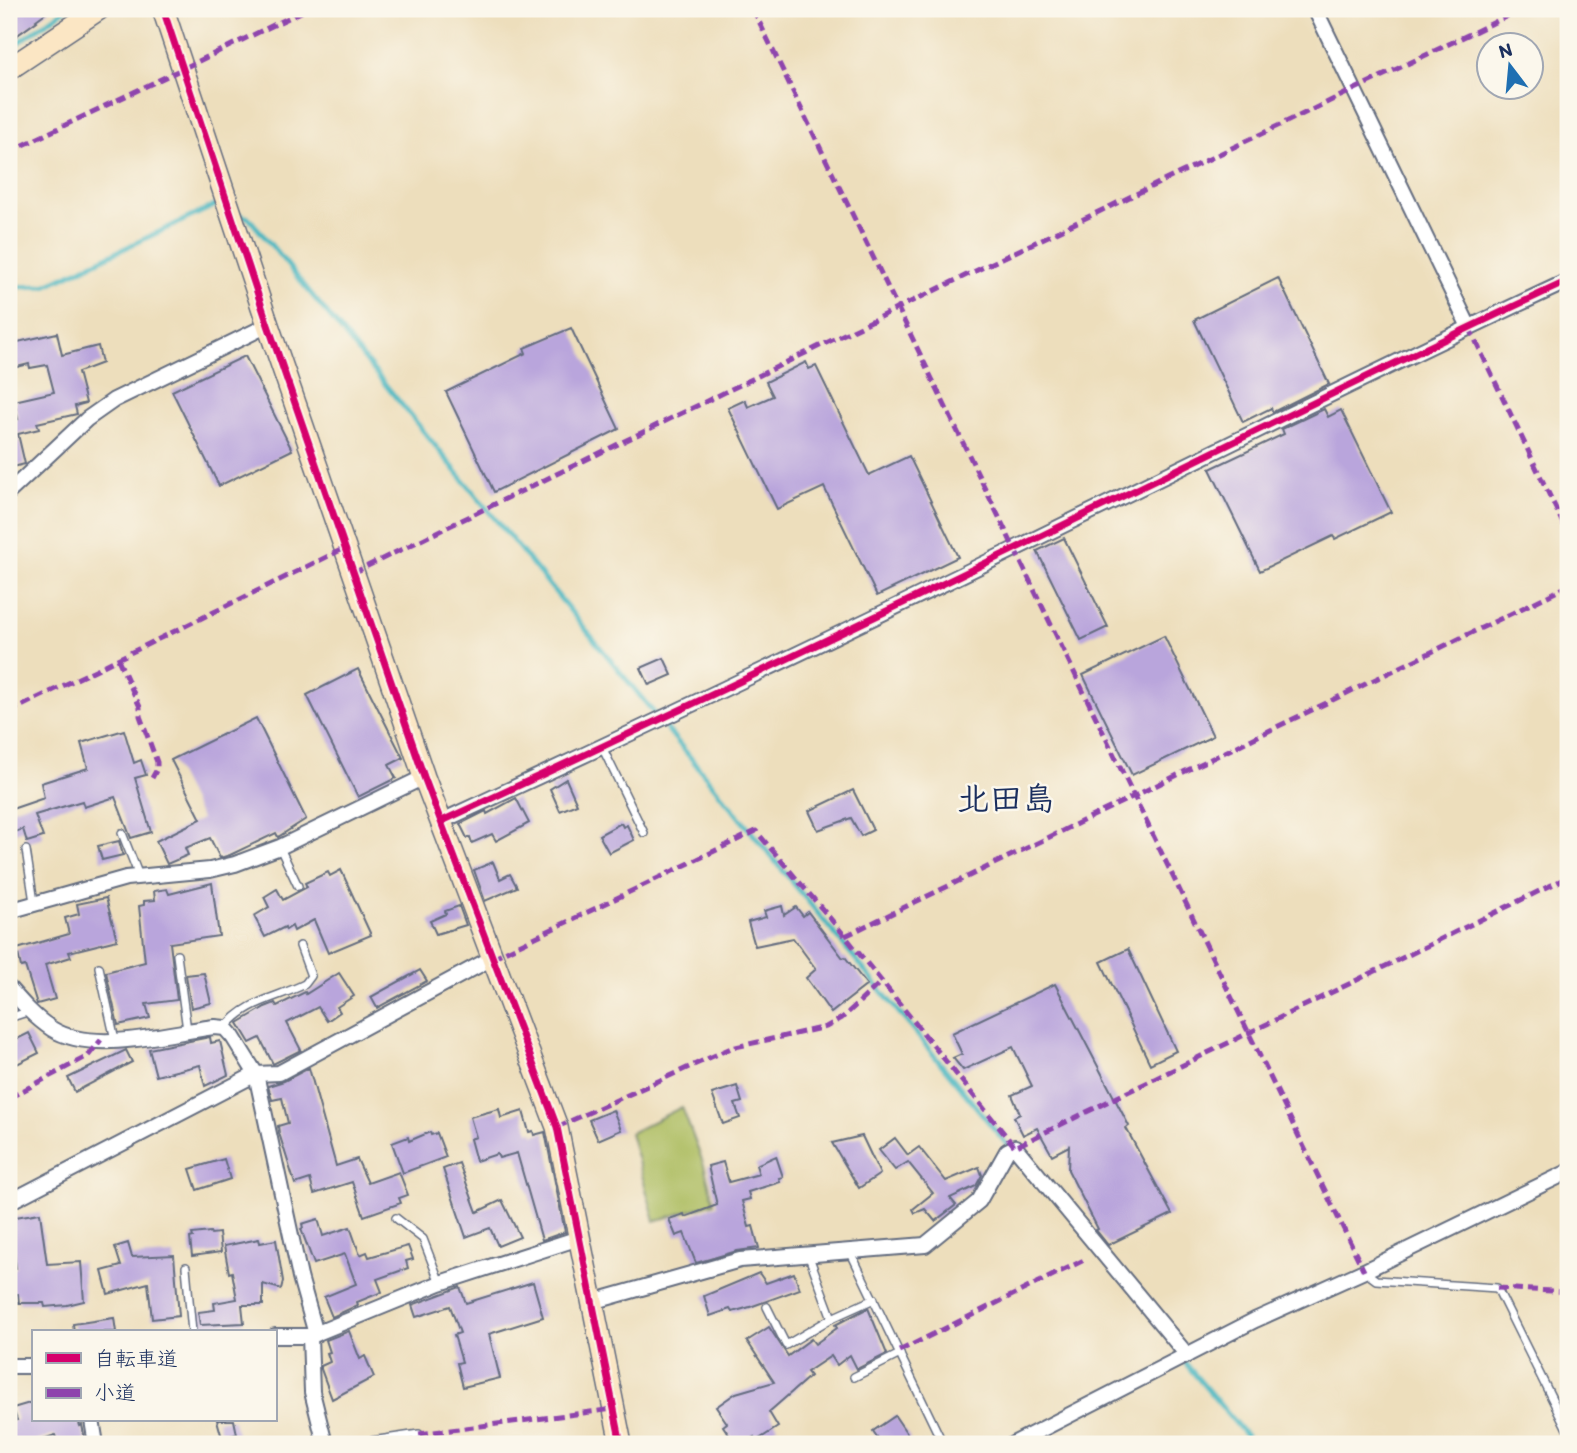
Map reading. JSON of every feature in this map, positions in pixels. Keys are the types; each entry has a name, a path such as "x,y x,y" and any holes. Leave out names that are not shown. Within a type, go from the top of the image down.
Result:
{"street":[{"path":"9,69 99,9"},
{"path":"163,9 268,325 424,777 556,1127 621,1444"},
{"path":"1315,9 1469,327"},
{"path":"442,821 602,747 1568,281"},
{"path":"9,492 87,419 114,400 268,325"},
{"path":"9,911 126,878 210,870 235,864 279,847 424,777"},
{"path":"9,1202 256,1074 279,1073 492,958"},
{"path":"9,988 30,1011 53,1030 78,1039 116,1040 187,1030 225,1028 256,1074 313,1335 312,1392 325,1444"},
{"path":"592,1302 740,1259 925,1245 979,1201 1007,1151 1015,1147 1187,1355"},
{"path":"1013,1444 1255,1320 1364,1271 1568,1172"},
{"path":"276,1336 313,1335 440,1283 579,1238"},
{"path":"9,1366 32,1366"},
{"path":"92,1422 96,1444"}],"lane":[{"path":"602,747 644,833"},
{"path":"122,832 139,877"},
{"path":"279,847 298,886"},
{"path":"26,850 34,902"},
{"path":"225,1028 236,1014 249,1005 305,984 311,976 300,946"},
{"path":"177,955 187,1030"},
{"path":"99,967 116,1040"},
{"path":"9,1018 30,1011"},
{"path":"396,1219 423,1239 440,1283"},
{"path":"849,1250 943,1444"},
{"path":"808,1254 832,1318"},
{"path":"186,1268 192,1330"},
{"path":"1364,1271 1376,1280 1497,1287 1568,1431"},
{"path":"767,1307 786,1345 832,1318 874,1299"},
{"path":"854,1377 900,1354"},
{"path":"351,1444 419,1434"}],"green space":[{"path":"682,1107 704,1165 714,1203 655,1221 630,1133"}],"building":[{"path":"9,9 51,9 9,41"},
{"path":"1278,278 1329,384 1273,412 1271,408 1243,422 1194,320"},
{"path":"571,328 619,429 494,492 446,392 526,353 524,348"},
{"path":"57,333 62,355 98,346 102,363 78,372 86,403 75,406 77,414 37,423 39,429 18,434 25,464 9,468 9,418 18,419 14,401 54,392 47,365 30,368 29,364 9,369 9,344"},
{"path":"245,356 292,450 219,486 172,391"},
{"path":"806,362 809,369 816,366 869,475 909,456 958,557 877,596 824,487 777,509 728,408 745,400 748,407 773,396 766,382"},
{"path":"1324,409 1328,417 1341,410 1391,512 1260,571 1210,469 1284,434 1282,429"},
{"path":"1064,538 1108,627 1081,640 1037,551"},
{"path":"1164,636 1213,736 1132,775 1083,675"},
{"path":"664,658 672,675 649,685 641,668"},
{"path":"358,669 403,758 389,765 396,778 358,797 307,695"},
{"path":"256,718 306,819 278,837 276,833 220,858 210,838 185,848 188,855 167,864 156,841 201,819 171,760"},
{"path":"124,730 134,763 141,760 146,775 135,778 151,832 131,838 115,797 84,807 82,801 35,815 43,837 27,842 23,829 9,834 9,810 44,798 41,783 88,768 81,743"},
{"path":"566,779 577,804 560,811 550,789"},
{"path":"853,790 873,830 861,836 851,818 818,830 809,811"},
{"path":"516,798 529,823 496,841 492,834 472,843 470,837 467,838 460,824 486,811 487,814"},
{"path":"621,823 623,827 627,825 634,840 609,853 599,835"},
{"path":"119,841 123,855 102,860 98,846"},
{"path":"493,862 500,879 510,874 517,887 485,901 474,870"},
{"path":"341,870 371,935 328,953 314,920 294,931 292,926 286,930 285,927 265,937 254,916 269,907 264,897 277,889 283,900 307,887 305,883 328,872 330,876"},
{"path":"212,883 219,936 170,943 177,1000 146,1004 150,1018 118,1025 106,972 145,962 139,906 144,905 144,901 155,900 154,891 167,889 169,894"},
{"path":"106,898 117,940 69,952 71,957 45,965 55,999 37,1004 25,966 21,967 17,949 69,934 65,918 79,914 77,904"},
{"path":"459,906 466,925 436,934 430,921"},
{"path":"782,906 784,915 796,907 803,916 808,912 867,985 831,1013 806,978 816,969 793,938 755,946 748,922 766,917 764,911"},
{"path":"1128,949 1176,1051 1150,1064 1101,962"},
{"path":"420,970 427,981 377,1008 371,997"},
{"path":"204,973 211,1003 191,1008 186,975"},
{"path":"339,973 354,996 337,1007 340,1012 327,1021 318,1007 287,1023 301,1050 273,1064 260,1038 250,1043 238,1023 265,1007 275,1003 277,1006 305,992 306,994"},
{"path":"1055,984 1172,1214 1108,1245 1096,1230 1098,1229 1068,1170 1069,1146 1052,1155 1037,1128 1023,1135 1014,1117 1020,1114 1012,1095 1032,1086 1013,1047 963,1070 953,1058 962,1054 952,1033"},
{"path":"29,1033 39,1053 15,1065 9,1053 9,1046"},
{"path":"210,1037 211,1043 220,1041 228,1075 205,1086 200,1065 156,1076 149,1049"},
{"path":"126,1050 132,1062 75,1092 68,1078"},
{"path":"309,1068 336,1166 357,1159 368,1183 399,1172 408,1195 399,1198 401,1203 364,1216 352,1182 314,1194 310,1179 295,1184 279,1133 278,1126 288,1123 282,1098 272,1100 268,1086"},
{"path":"737,1086 742,1102 735,1104 740,1118 723,1124 712,1094"},
{"path":"499,1109 501,1118 523,1111 529,1132 533,1131 534,1135 545,1132 565,1232 542,1240 517,1153 499,1158 497,1154 476,1161 470,1139 476,1137 470,1117"},
{"path":"613,1110 621,1130 598,1140 589,1120"},
{"path":"430,1132 431,1135 437,1133 446,1157 403,1173 392,1143 408,1137 409,1141"},
{"path":"862,1136 880,1174 859,1188 832,1143"},
{"path":"895,1138 908,1155 919,1147 946,1181 979,1167 982,1175 976,1186 950,1198 956,1205 935,1221 925,1209 915,1213 913,1209 933,1193 908,1162 895,1170 879,1150"},
{"path":"776,1156 783,1177 779,1178 780,1182 748,1192 750,1199 742,1201 749,1227 753,1226 759,1248 737,1251 696,1263 684,1233 676,1236 669,1219 684,1214 685,1217 717,1205 708,1166 723,1162 729,1182 759,1174 756,1165"},
{"path":"224,1159 230,1179 197,1190 190,1169"},
{"path":"459,1163 477,1212 502,1200 520,1237 498,1246 490,1228 466,1237 443,1169"},
{"path":"40,1213 47,1264 81,1262 84,1301 45,1307 44,1303 19,1303 18,1294 9,1294 9,1268 16,1268 9,1218"},
{"path":"318,1219 323,1236 350,1227 360,1255 367,1252 369,1257 408,1246 413,1259 406,1261 408,1268 377,1279 382,1292 357,1302 358,1305 332,1317 324,1297 356,1284 345,1254 314,1264 301,1229 302,1224"},
{"path":"219,1233 221,1252 192,1256 192,1234"},
{"path":"259,1239 260,1243 276,1240 283,1281 281,1289 263,1284 263,1305 242,1305 244,1323 200,1325 198,1312 215,1310 214,1303 237,1299 224,1246"},
{"path":"128,1243 132,1257 174,1255 179,1316 152,1319 148,1283 108,1294 102,1271 121,1266 115,1247"},
{"path":"759,1273 766,1283 794,1273 800,1289 750,1307 732,1312 730,1309 710,1316 704,1296"},
{"path":"533,1282 543,1317 489,1334 500,1378 463,1387 457,1363 462,1362 454,1335 460,1333 450,1306 416,1317 412,1305 460,1287 466,1303"},
{"path":"868,1308 887,1354 857,1369 850,1355 837,1365 831,1356 807,1372 810,1376 769,1412 778,1427 756,1441 754,1437 743,1444 735,1444 723,1426 727,1423 716,1407 736,1393 774,1382 747,1341 769,1327 788,1356 811,1339 815,1344 837,1328 835,1325"},
{"path":"114,1318 116,1330 74,1330 73,1324"},
{"path":"349,1331 360,1359 365,1356 374,1377 332,1399 321,1369 321,1366 330,1362 326,1340"},
{"path":"32,1402 32,1422 79,1422 82,1425 86,1444 58,1444 55,1435 28,1444 9,1444 9,1422 17,1420 13,1408"},
{"path":"895,1416 912,1444 882,1444 873,1431"},
{"path":"218,1422 234,1422 237,1434 222,1438"}],"waterway":[{"path":"9,49 66,9"},
{"path":"9,287 45,286 218,204 223,207"},
{"path":"238,214 249,218 1009,1147"},
{"path":"1181,1358 1253,1444"}],"marked path":[{"path":"9,152 307,9"},
{"path":"753,9 1364,1271"},
{"path":"353,573 1522,9"},
{"path":"1469,327 1568,534"},
{"path":"9,712 345,548"},
{"path":"845,936 1568,586"},
{"path":"118,659 140,707 140,716 157,762 152,778"},
{"path":"492,958 756,831 845,936 1015,1147 1568,877"},
{"path":"557,1127 731,1048 826,1027 842,1018 881,982"},
{"path":"9,1098 88,1056 101,1040"},
{"path":"899,1351 1084,1260"},
{"path":"1497,1288 1568,1292"},
{"path":"419,1434 614,1409"}],"cycle path":[{"path":"163,9 268,325 424,777 557,1127 621,1444"},
{"path":"442,821 843,632 1568,281"}],"district":[{"name":"北田島","path":"1006,798"}]}
